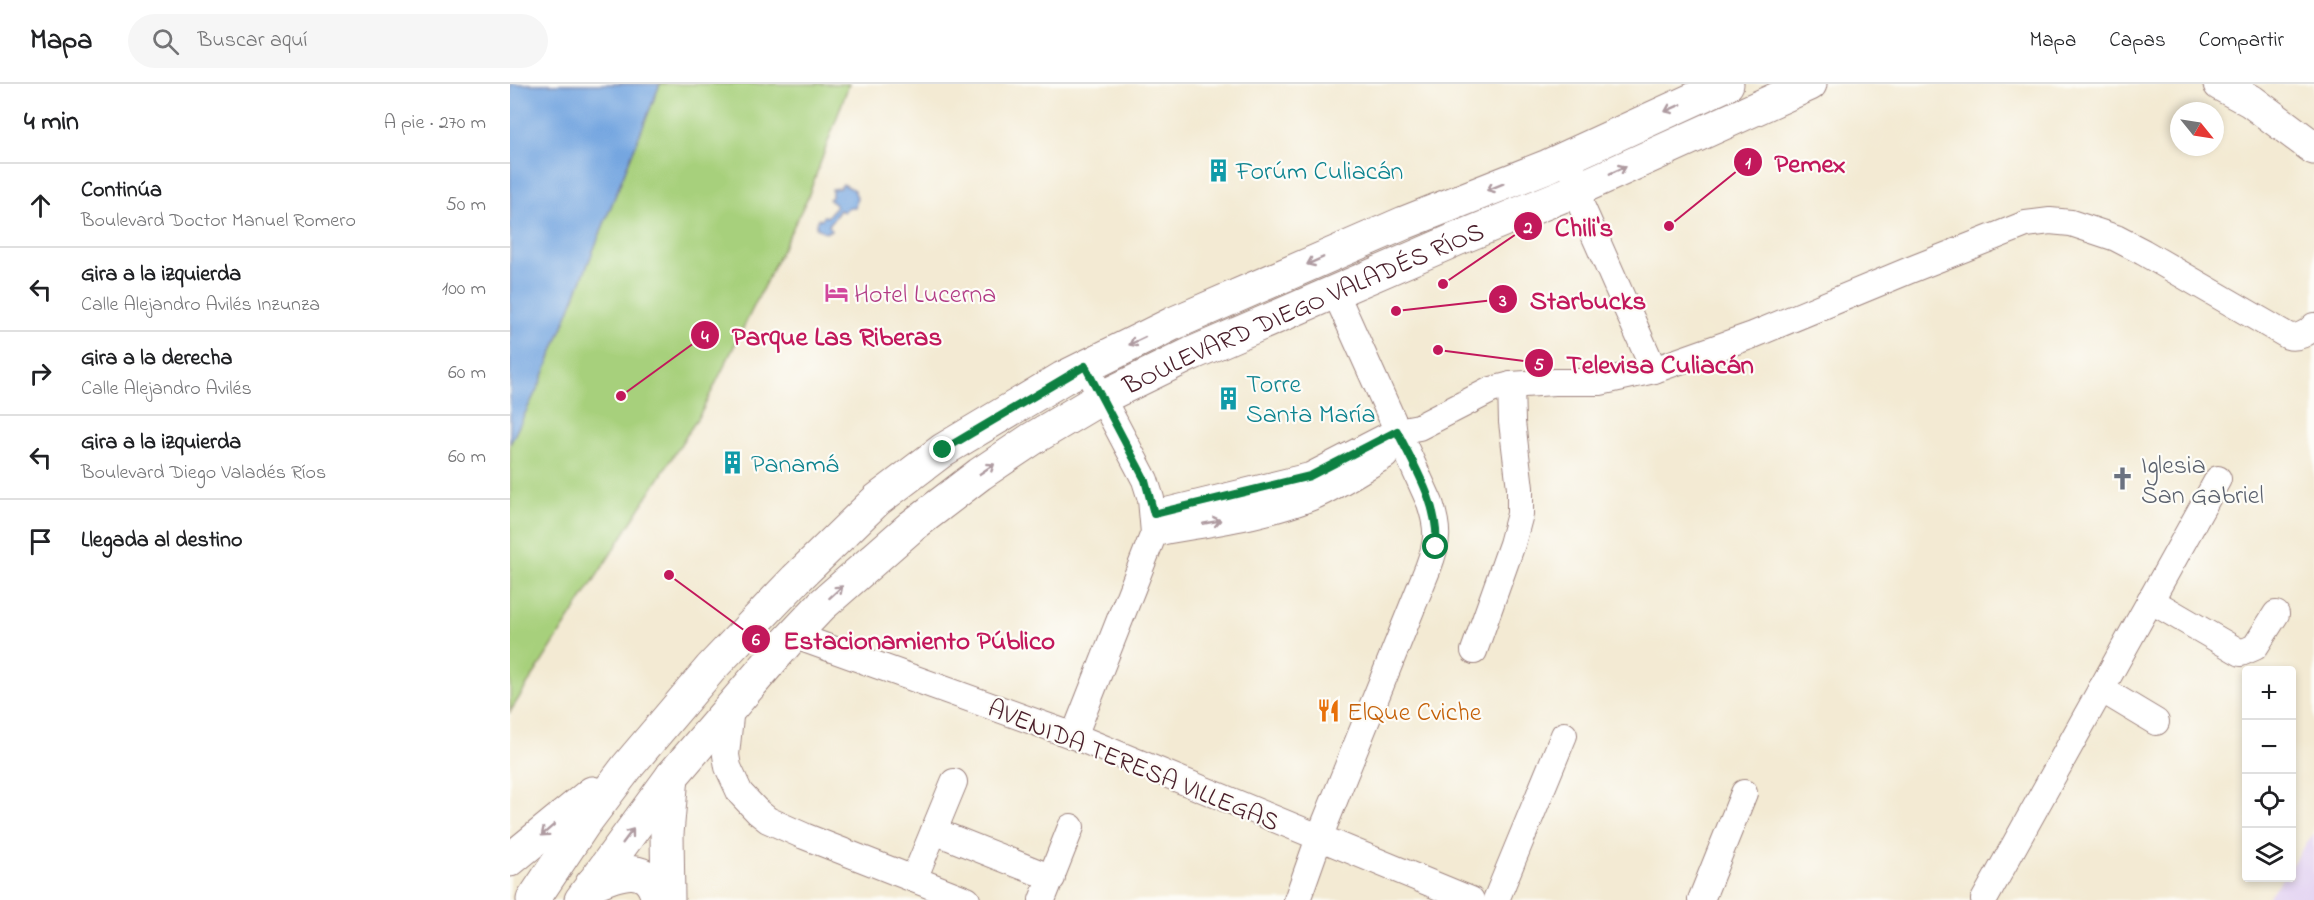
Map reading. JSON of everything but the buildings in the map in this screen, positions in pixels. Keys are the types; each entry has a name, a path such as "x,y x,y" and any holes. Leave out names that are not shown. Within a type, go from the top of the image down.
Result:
{"main road":[{"name":"BOULEVARD DIEGO VALADÉS RÍOS","path":"533,900 583,825 627,767 669,716 750,627 877,500 943,450 1085,366 1172,324 1404,222 1557,161 1727,84"},
{"name":"BOULEVARD DIEGO VALADÉS RÍOS","path":"586,892 672,776 793,635 822,605 912,526 980,474 1032,439 1101,398 1191,354 1457,239 1576,196 1810,84"},
{"path":"2220,84 2251,101 2314,148"},
{"path":"2265,84 2314,142"},
{"path":"510,860 627,767"},
{"path":"668,900 667,834 672,776"},
{"path":"586,892 614,874 634,872 649,879 654,886 658,900"}],"street":[{"path":"1557,161 1576,196 1654,370"},
{"path":"1154,524 1310,476 1406,435 1474,397 1511,385 1600,382 1654,370 1753,335 2026,224 2050,221 2071,223 2116,238 2281,333 2292,337 2311,330 2314,326"},
{"path":"1297,900 1319,838 1436,547 1437,532 1436,519 1406,435 1335,292"},
{"path":"1074,736 1154,524 1145,480 1085,366"},
{"path":"1474,651 1512,544 1520,514 1520,488 1512,422 1511,385"},
{"path":"1984,900 2218,479"},
{"path":"2150,600 2241,653 2255,646 2276,615"},
{"name":"AVENIDA TERESA VILLEGAS","path":"793,635 1074,736 1472,900"},
{"path":"2101,690 2156,722"},
{"path":"731,708 726,747 728,767 740,793 758,812 768,820 804,836 967,900"},
{"path":"1496,900 1564,735"},
{"path":"914,879 954,782"},
{"path":"1701,900 1744,793"},
{"path":"934,831 1047,889 1071,827"}],"shaded area":[{"path":"2314,833 2314,900 2266,900 2279,882 2296,882 2296,858"}],"green space":[{"path":"660,84 849,84 808,197 702,411 510,712 510,444 541,381"}],"water":[{"path":"510,84 660,84 541,381 510,444"},
{"path":"843,184 854,190 857,197 855,208 847,208 844,212 840,210 829,225 831,230 826,233 816,227 818,219 827,217 836,206 829,199 832,197 832,189 840,188"}],"place":[{"name":"Forúm Culiacán","path":"1218,170"},
{"name":"Pemex","path":"1669,226"},
{"name":"Chili's","path":"1443,284"},
{"name":"Hotel Lucerna","path":"836,293"},
{"name":"Starbucks","path":"1396,311"},
{"name":"Televisa Culiacán","path":"1438,350"},
{"name":"Parque Las Riberas","path":"621,396"},
{"name":"Torre Santa María","path":"1228,398"},
{"name":"Panamá","path":"733,463"},
{"name":"Iglesia San Gabriel","path":"2123,479"},
{"name":"Estacionamiento Público","path":"669,575"},
{"name":"ElQue Cviche","path":"1329,711"}],"route":[{"path":"943,450 1085,366 1145,480 1154,514 1310,476 1397,431 1436,519 1436,547"}]}
